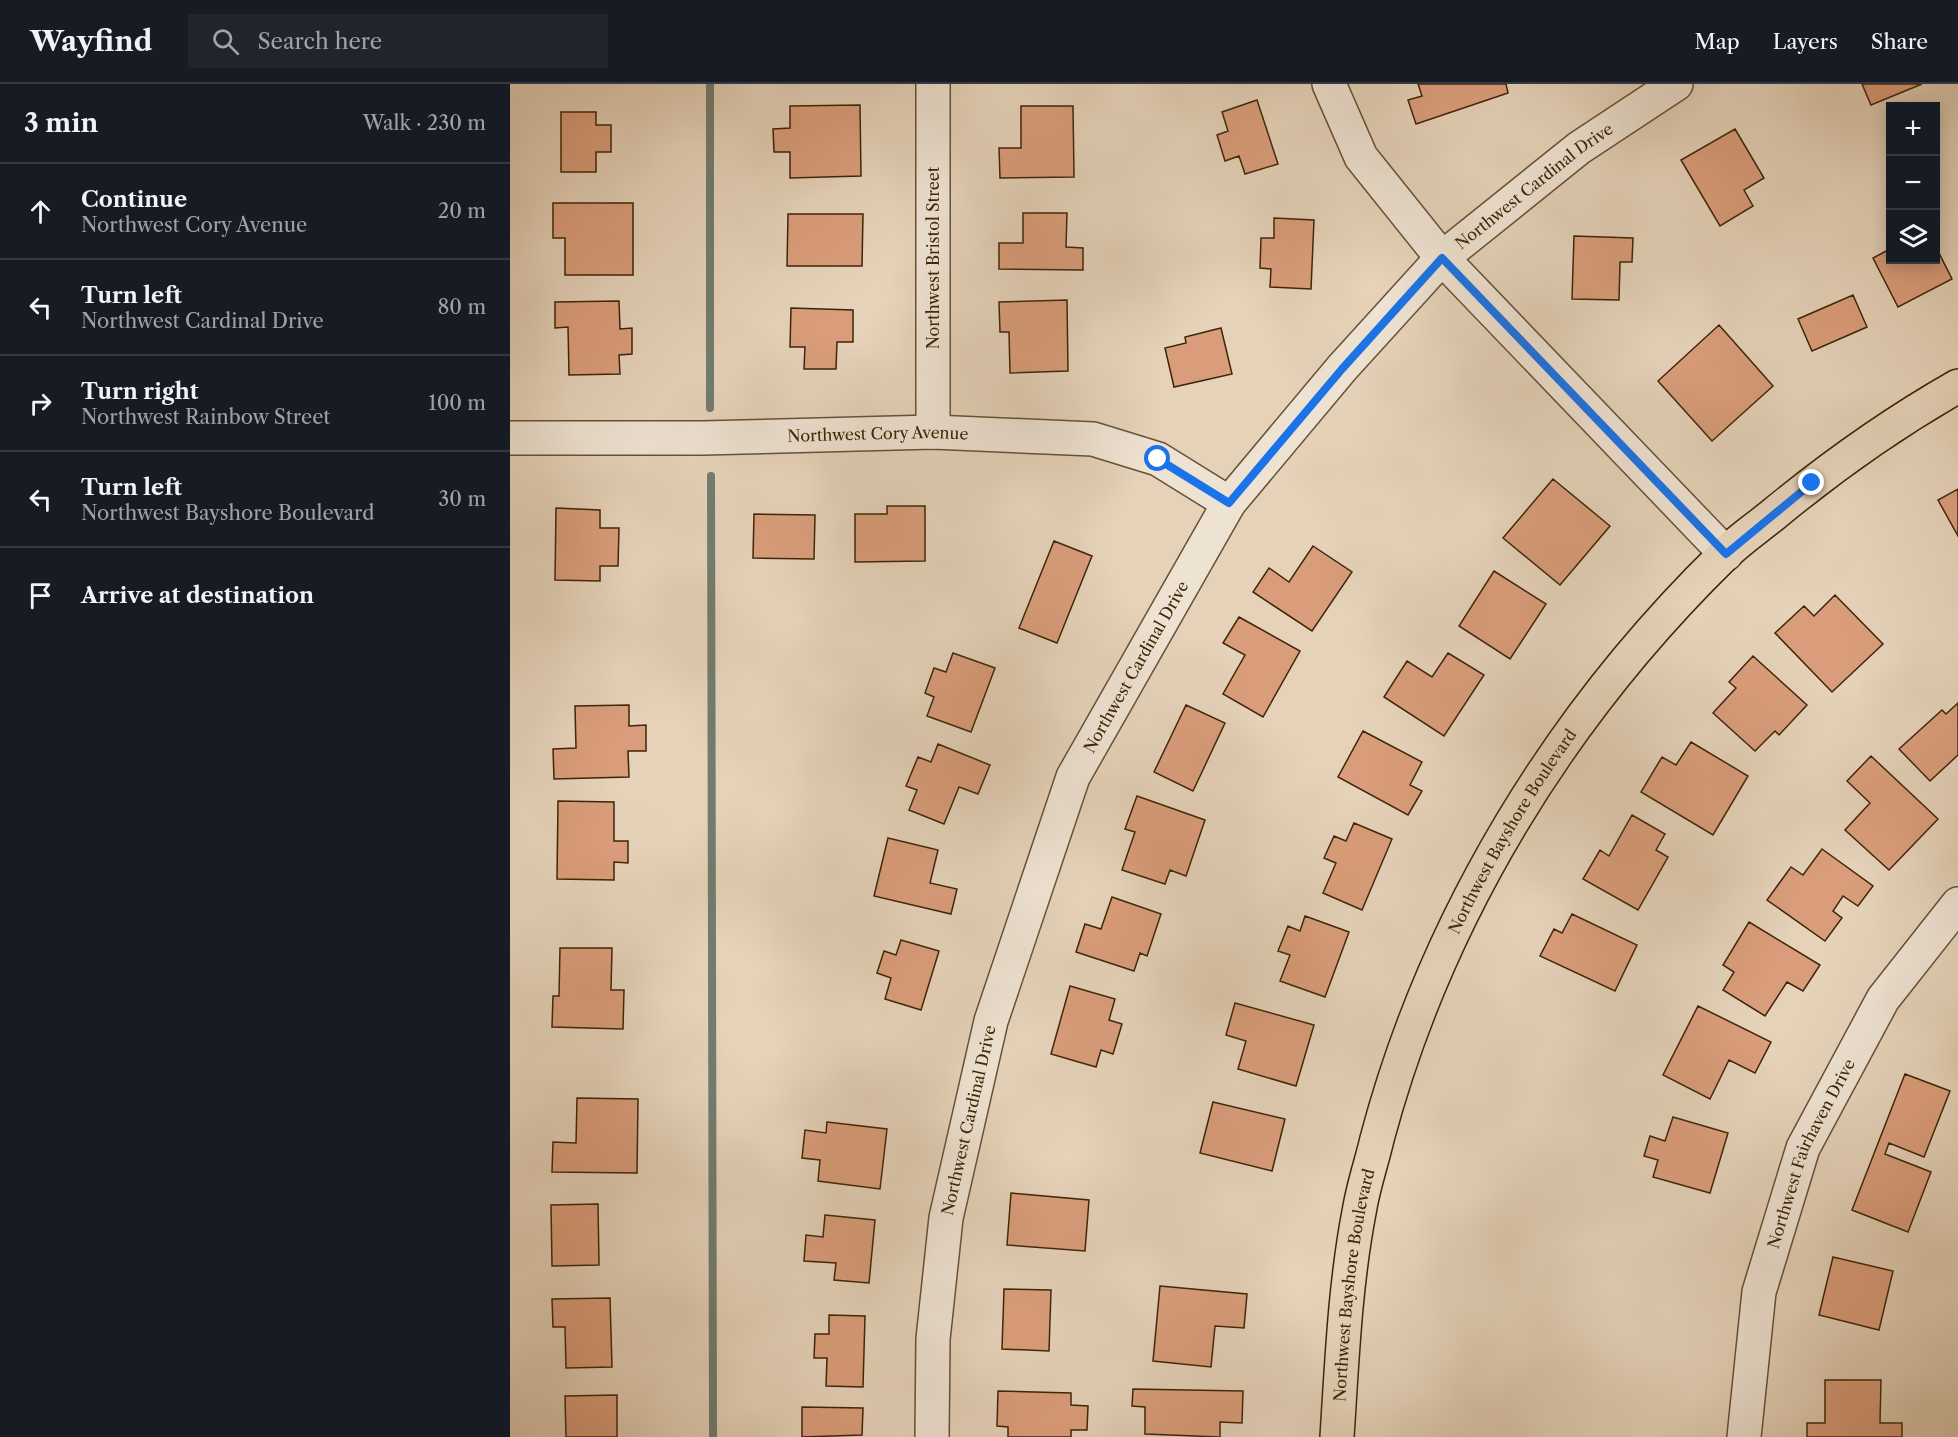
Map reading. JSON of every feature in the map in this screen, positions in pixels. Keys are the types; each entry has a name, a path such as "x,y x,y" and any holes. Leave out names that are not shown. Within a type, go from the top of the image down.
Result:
{"main road":[{"name":"Northwest Bayshore Boulevard","path":"1337,1437 1347,1292 1360,1205 1392,1084 1438,964 1490,858 1562,744 1644,641 1726,554 1812,483 1958,386"}],"street":[{"name":"Northwest Bristol Street","path":"933,84 933,432"},
{"path":"1329,84 1361,157 1442,258 1726,554"},
{"name":"Northwest Cardinal Drive","path":"932,1437 933,1339 946,1218 991,1022 1073,777 1229,503 1342,369 1442,258 1579,148 1676,84"},
{"name":"Northwest Cory Avenue","path":"510,438 703,438 933,432 1093,439 1158,459 1229,503"},
{"name":"Northwest Fairhaven Drive","path":"1744,1437 1759,1292 1803,1148 1883,999 1958,904"}],"building":[{"path":"1418,84 1506,84 1508,93 1416,124 1408,100 1422,96"},
{"path":"1862,84 1922,84 1871,105"},
{"path":"1257,100 1278,164 1245,174 1239,156 1225,161 1217,135 1228,131 1222,112"},
{"path":"860,105 861,176 790,178 790,152 774,152 773,129 790,128 790,106"},
{"path":"1021,106 1073,106 1074,177 1000,178 999,148 1021,148"},
{"path":"561,112 596,112 596,125 611,125 611,152 596,152 596,172 561,172"},
{"path":"1735,129 1764,178 1744,190 1753,206 1720,226 1681,160"},
{"path":"553,203 633,203 633,275 565,275 565,238 553,238"},
{"path":"1023,213 1067,213 1066,247 1083,248 1083,270 999,269 999,243 1023,243"},
{"path":"788,214 863,214 862,266 787,266"},
{"path":"1274,218 1314,220 1311,289 1270,287 1271,269 1260,268 1261,238 1274,238"},
{"path":"1574,236 1633,238 1632,262 1620,262 1619,300 1572,299"},
{"path":"1886,251 1886,264 1940,264 1940,255 1952,279 1898,307 1873,258"},
{"path":"1853,295 1867,327 1812,351 1798,319"},
{"path":"1067,300 1068,371 1010,373 1009,332 1000,332 999,302"},
{"path":"619,301 620,329 632,328 632,354 619,355 620,374 569,375 568,327 555,328 555,302"},
{"path":"791,308 853,310 853,342 837,342 836,369 804,369 805,347 790,347"},
{"path":"1719,325 1773,386 1712,441 1658,381"},
{"path":"1221,328 1232,374 1174,387 1165,348 1186,343 1185,337"},
{"path":"1553,479 1610,526 1560,585 1503,538"},
{"path":"1958,489 1958,536 1938,500"},
{"path":"887,506 925,506 925,561 855,562 855,514 887,514"},
{"path":"556,508 600,510 600,528 619,528 618,566 600,566 600,581 555,580"},
{"path":"754,514 815,515 814,559 753,558"},
{"path":"1054,541 1092,556 1057,643 1019,628"},
{"path":"1313,546 1352,572 1312,631 1253,592 1269,568 1289,582"},
{"path":"1494,571 1546,604 1510,659 1459,626"},
{"path":"1835,595 1883,644 1832,692 1775,633 1804,606 1814,616"},
{"path":"1239,617 1300,651 1263,717 1223,694 1245,655 1223,643"},
{"path":"953,653 995,668 971,732 927,716 934,697 925,693 934,668 946,672"},
{"path":"1448,653 1484,675 1444,736 1384,697 1407,661 1432,677"},
{"path":"1753,656 1807,705 1779,735 1775,731 1755,751 1713,713 1736,688 1729,682"},
{"path":"1958,703 1958,755 1930,781 1899,749 1942,710 1946,714"},
{"path":"629,705 629,726 646,725 646,751 628,751 629,777 554,779 553,749 576,748 575,706"},
{"path":"1186,705 1225,723 1193,791 1154,772"},
{"path":"1363,731 1422,762 1410,785 1422,791 1408,815 1338,777"},
{"path":"1691,742 1748,776 1713,835 1641,792 1662,757 1676,765"},
{"path":"938,744 990,765 978,794 959,787 944,824 909,810 917,790 906,786 918,757 931,762"},
{"path":"1871,756 1938,819 1889,870 1845,830 1870,803 1847,781"},
{"path":"1137,796 1205,820 1186,876 1170,870 1165,884 1122,870 1135,832 1125,829"},
{"path":"558,801 614,802 614,841 628,841 628,863 614,862 614,880 557,879"},
{"path":"1632,815 1665,834 1656,850 1668,857 1638,910 1583,879 1600,850 1609,856"},
{"path":"1354,823 1392,839 1362,910 1323,893 1336,863 1324,858 1334,836 1346,841"},
{"path":"888,838 938,850 930,883 957,889 951,914 874,896"},
{"path":"1822,849 1873,886 1858,906 1843,896 1833,911 1842,918 1825,941 1767,900 1791,867 1803,875"},
{"path":"1112,897 1161,914 1147,956 1140,953 1134,971 1076,952 1085,924 1101,929"},
{"path":"1572,914 1637,945 1615,991 1540,956 1554,929 1562,933"},
{"path":"1305,916 1349,932 1325,997 1280,981 1290,955 1278,951 1288,926 1300,931"},
{"path":"1749,922 1820,965 1803,991 1787,982 1765,1016 1723,990 1734,972 1723,965"},
{"path":"901,940 939,951 921,1010 885,999 891,978 877,973 884,951 896,955"},
{"path":"560,948 612,948 611,990 624,990 623,1029 552,1027 553,996 559,996"},
{"path":"1070,986 1115,999 1109,1020 1122,1024 1113,1054 1101,1050 1096,1067 1051,1054"},
{"path":"1235,1003 1314,1025 1296,1086 1238,1069 1246,1041 1226,1035"},
{"path":"1698,1006 1771,1042 1755,1073 1729,1060 1710,1099 1663,1075"},
{"path":"1905,1074 1950,1091 1924,1157 1889,1143 1885,1154 1931,1172 1908,1232 1852,1210"},
{"path":"577,1098 638,1099 637,1173 552,1172 553,1142 576,1143"},
{"path":"1213,1102 1285,1119 1272,1171 1200,1153"},
{"path":"1673,1117 1728,1133 1710,1193 1653,1177 1658,1160 1644,1156 1650,1136 1665,1141"},
{"path":"827,1122 887,1129 880,1189 818,1181 820,1160 802,1158 805,1130 826,1133"},
{"path":"1011,1193 1089,1200 1085,1251 1007,1245"},
{"path":"598,1204 599,1265 552,1266 551,1205"},
{"path":"825,1215 875,1220 869,1283 834,1280 836,1263 804,1261 806,1235 823,1237"},
{"path":"1833,1257 1893,1271 1879,1330 1819,1315"},
{"path":"1160,1286 1247,1294 1244,1328 1215,1326 1211,1367 1153,1361"},
{"path":"1004,1289 1051,1290 1049,1351 1002,1349"},
{"path":"610,1298 612,1367 566,1368 565,1327 553,1327 552,1299"},
{"path":"829,1315 865,1316 863,1387 826,1386 827,1358 814,1358 815,1334 829,1334"},
{"path":"1825,1380 1881,1380 1880,1423 1902,1423 1902,1437 1807,1437 1807,1423 1825,1423"},
{"path":"1133,1389 1243,1391 1242,1423 1220,1422 1220,1437 1145,1434 1145,1407 1132,1406"},
{"path":"998,1391 1071,1393 1071,1405 1088,1406 1087,1430 1071,1430 1071,1437 1008,1437 1008,1427 997,1426"},
{"path":"617,1395 617,1437 566,1437 565,1396"},
{"path":"802,1407 863,1408 862,1435 802,1437"}],"waterway":[{"path":"710,84 710,408"},
{"path":"711,476 713,1437"}],"route":[{"path":"1158,459 1229,503 1342,369 1442,258 1726,554 1812,483"}]}
